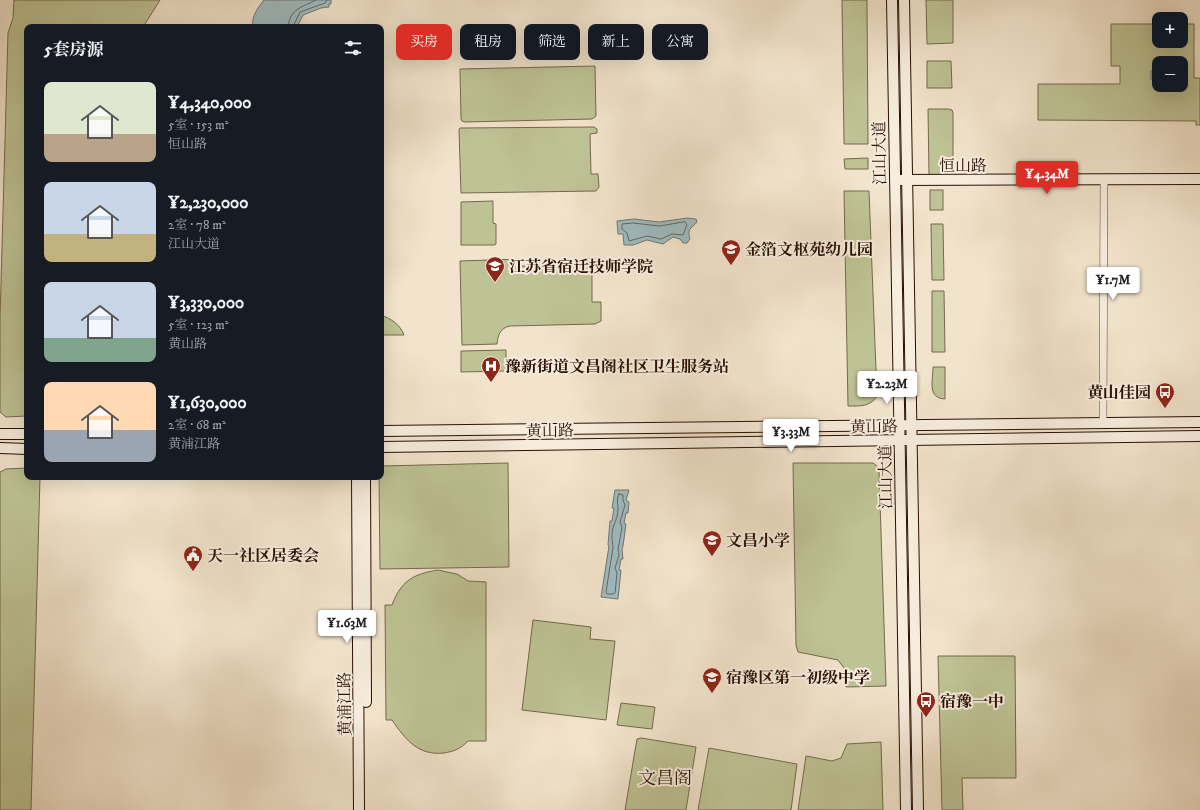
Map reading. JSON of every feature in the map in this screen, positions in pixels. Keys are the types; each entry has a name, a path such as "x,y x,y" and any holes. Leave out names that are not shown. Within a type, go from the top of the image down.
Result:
{"main road":[{"name":"江山大道","path":"892,0 906,810"},
{"name":"江山大道","path":"904,0 918,810"},
{"name":"恒山路","path":"895,182 1104,182 1200,180"},
{"name":"恒山路","path":"1104,182 1200,184"},
{"name":"黄山路","path":"384,431 1200,422"},
{"path":"0,434 24,434"},
{"name":"黄山路","path":"384,447 1200,436"},
{"path":"0,448 24,449"},
{"name":"黄浦江路","path":"357,480 360,810"},
{"name":"黄浦江路","path":"365,480 366,810"}],"street":[{"path":"1103,423 1104,182"}],"green space":[{"path":"14,0 160,0 145,24 24,24 24,416 6,417 0,412 0,319 8,33 13,18"},
{"path":"842,0 867,0 868,144 844,144"},
{"path":"926,0 953,0 953,43 927,44"},
{"path":"1111,24 1152,24 1152,48 1188,48 1188,24 1194,24 1194,78 1200,78 1200,125 1196,125 1196,121 1038,120 1038,84 1120,84 1120,66 1111,66"},
{"path":"927,61 951,61 952,88 927,88"},
{"path":"595,66 596,116 592,119 465,122 461,119 460,69"},
{"path":"928,109 952,110 953,175 929,175"},
{"path":"594,127 597,129 597,133 590,134 591,174 598,174 599,187 596,191 461,193 460,128"},
{"path":"868,158 868,169 845,169 844,159"},
{"path":"930,190 943,190 943,210 930,210"},
{"path":"844,191 869,191 877,396 868,404 861,406 848,406"},
{"path":"493,201 493,223 496,224 496,244 461,245 461,202"},
{"path":"931,224 943,224 944,280 932,280"},
{"path":"584,258 596,259 599,262 600,273 592,274 592,302 601,302 601,321 595,324 510,326 504,328 500,332 497,344 462,345 460,261 520,259 520,266 584,265"},
{"path":"932,291 944,291 945,352 932,352"},
{"path":"384,316 395,322 404,335 384,335"},
{"path":"506,350 506,371 461,372 461,351"},
{"path":"933,367 945,367 945,399 939,398 933,392"},
{"path":"508,463 509,567 380,569 379,480 384,480 384,466"},
{"path":"793,463 873,463 879,470 886,686 846,687 844,668 838,660 798,652 796,645"},
{"path":"24,468 24,480 40,480 31,810 0,810 0,472 6,469"},
{"path":"438,570 457,574 468,581 486,582 486,741 468,741 460,748 444,753 427,752 420,749 407,740 392,720 386,720 385,605 392,605 399,590 409,580 422,574"},
{"path":"533,620 591,627 590,639 615,641 606,720 522,710"},
{"path":"938,656 1015,656 1016,778 962,778 963,810 942,810"},
{"path":"621,703 655,707 652,729 617,725"},
{"path":"641,738 696,747 686,810 625,810 637,739"},
{"path":"881,742 883,810 798,810 806,756 832,761 841,758 847,744"},
{"path":"709,748 797,764 791,810 698,810"}],"water":[{"path":"264,0 331,0 329,7 321,8 303,15 298,24 253,24 253,19 257,9"},
{"path":"687,218 696,219 697,222 689,231 690,239 687,243 683,243 680,239 673,237 663,244 647,240 633,245 624,245 623,234 618,234 617,221 634,219 659,222"},
{"path":"615,490 629,490 626,500 629,502 628,513 626,513 624,523 626,524 622,549 623,559 621,559 619,570 621,570 618,599 601,597 609,546 610,521 612,521 614,508 612,508"}],"place":[{"name":"金箔文枢苑幼儿园","path":"731,266"},
{"name":"江苏省宿迁技师学院","path":"495,283"},
{"name":"豫新街道文昌阁社区卫生服务站","path":"491,383"},
{"name":"黄山佳园","path":"1165,409"},
{"name":"文昌小学","path":"712,557"},
{"name":"天一社区居委会","path":"193,572"},
{"name":"宿豫区第一初级中学","path":"712,694"},
{"name":"宿豫一中","path":"926,718"}],"district":[{"name":"文昌阁","path":"665,778"}]}
